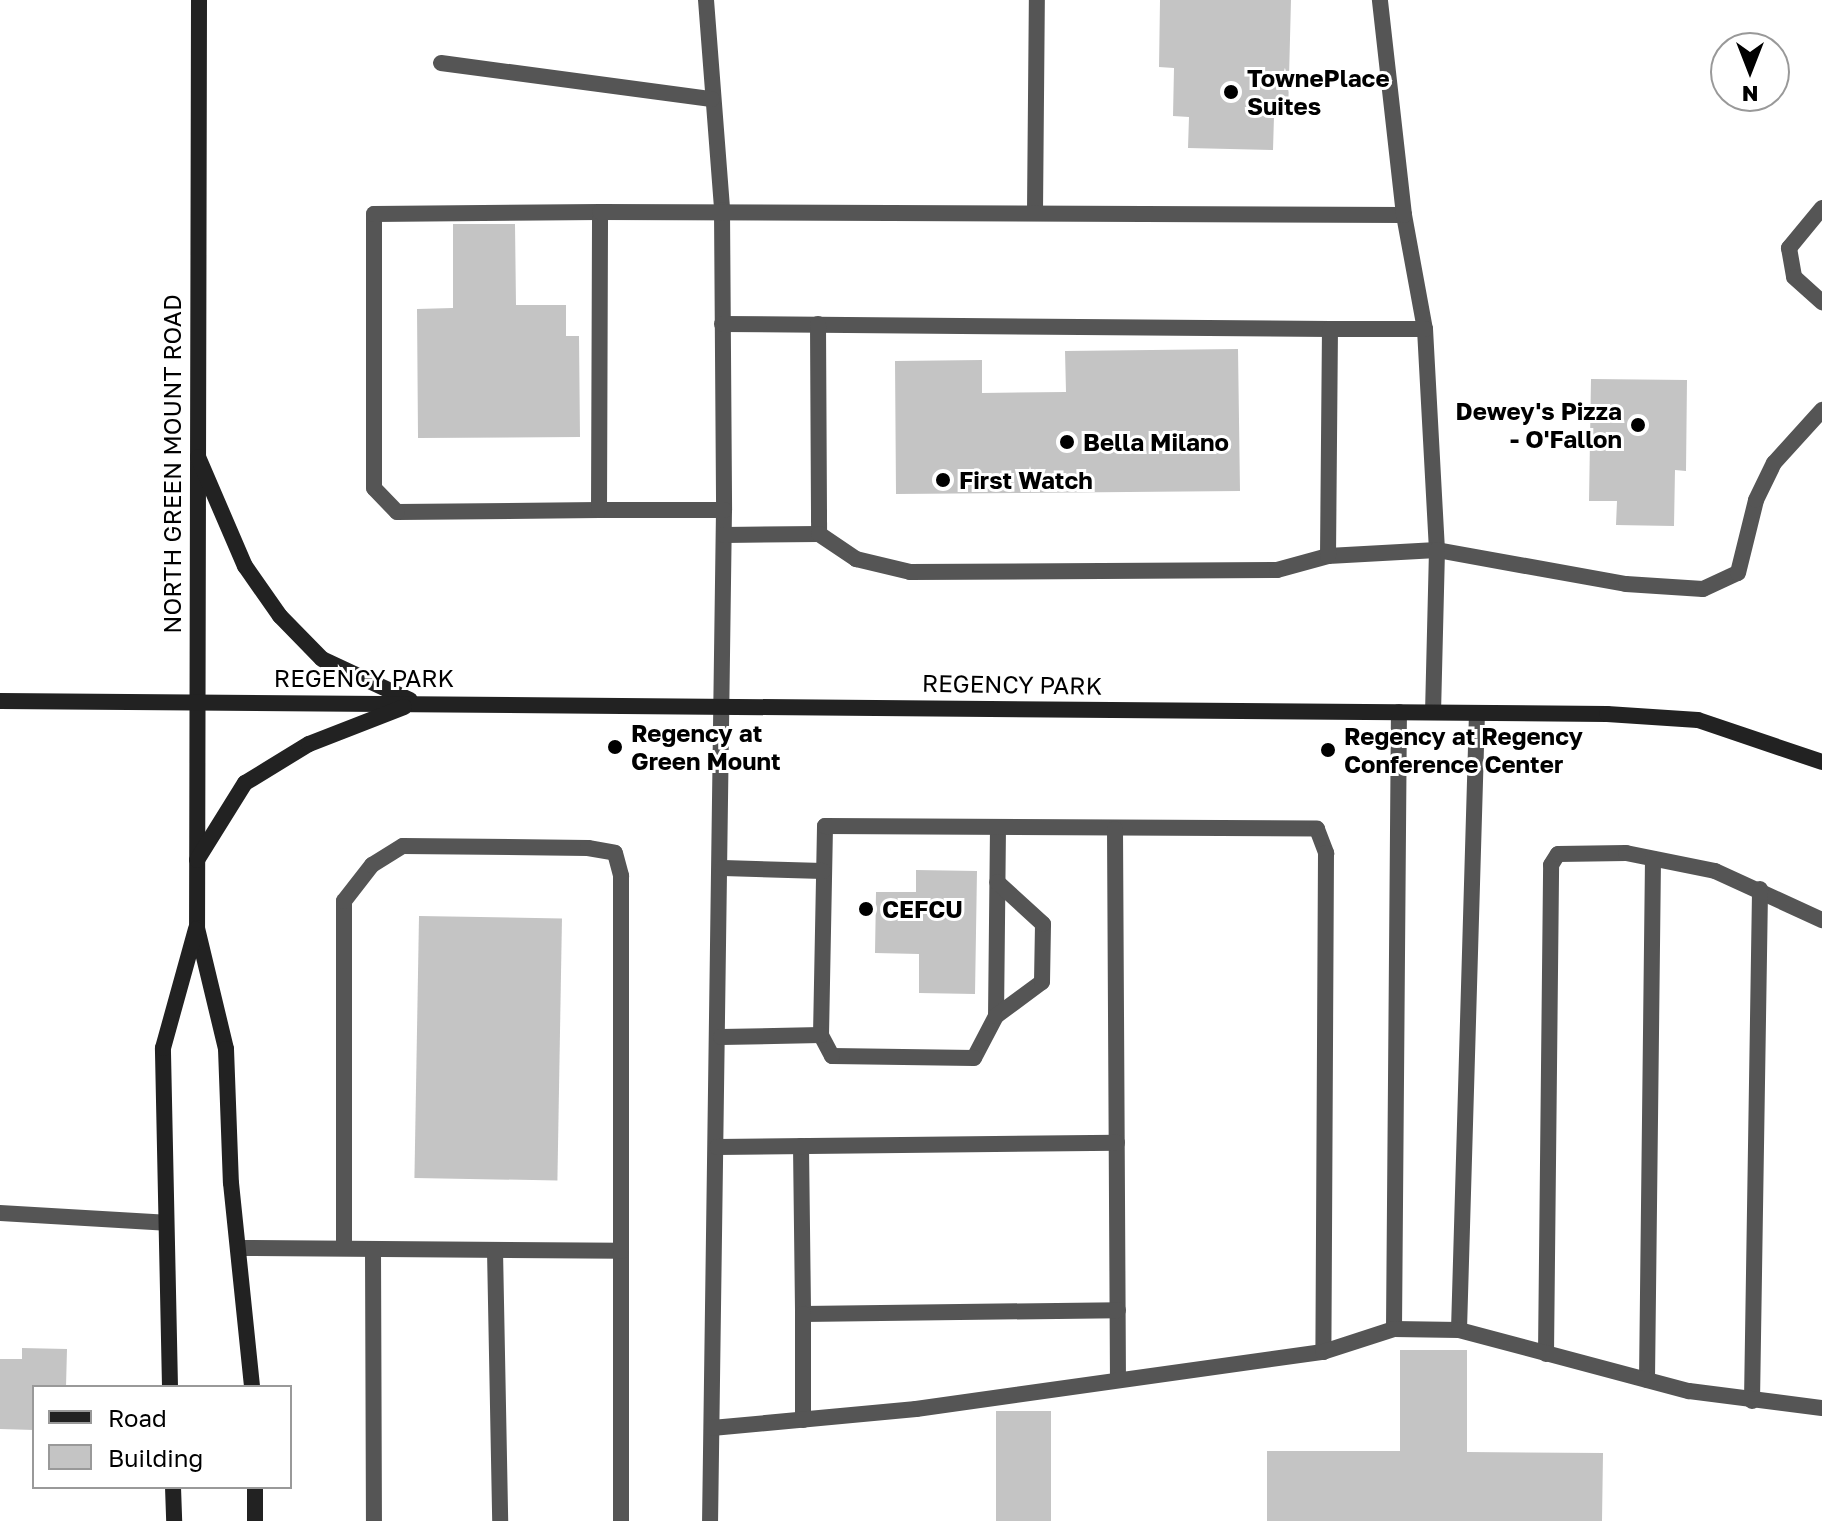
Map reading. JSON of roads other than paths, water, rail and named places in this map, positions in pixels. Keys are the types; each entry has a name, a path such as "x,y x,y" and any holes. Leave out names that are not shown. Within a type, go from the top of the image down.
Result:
{"street":[{"name":"NORTH GREEN MOUNT ROAD","path":"199,0 194,701 197,928 226,1049 252,1385"},
{"path":"196,452 245,566 280,616 322,659 415,703"},
{"name":"REGENCY PARK","path":"0,701 1433,712 1698,720 1822,762"},
{"path":"196,862 245,783 309,744 415,703"},
{"name":"NORTH GREEN MOUNT ROAD","path":"170,1385 163,1048 197,928"},
{"path":"173,1489 174,1521"},
{"path":"255,1489 255,1521"}],"lane":[{"path":"706,0 722,210 724,510 720,706 723,868 721,1037 710,1521"},
{"path":"1035,212 1037,0"},
{"path":"1380,0 1404,215 1425,329 1437,550 1433,712"},
{"path":"441,63 712,99"},
{"path":"1822,208 1789,248 1794,277 1822,302"},
{"path":"724,510 397,512 374,488 374,214 722,210 1404,215"},
{"path":"599,510 600,212"},
{"path":"722,324 1425,329"},
{"path":"818,324 819,534"},
{"path":"1328,556 1330,329"},
{"path":"724,535 819,534 856,559 910,572 1277,570 1328,556 1437,550 1626,584 1703,589 1738,573 1756,500 1774,463 1822,410"},
{"path":"1394,1329 1399,712"},
{"path":"1459,1330 1477,713"},
{"path":"997,882 1043,924 1042,982 996,1016 974,1058 832,1056 821,1035 825,826 1317,829 1326,853 1323,1352"},
{"path":"996,1016 998,827"},
{"path":"1115,829 1118,1379"},
{"path":"344,1248 344,901 372,865 403,846 573,847 615,853 621,876 621,1521"},
{"path":"1546,1354 1551,865 1558,854 1653,859 1715,871 1822,920"},
{"path":"1647,1380 1653,859"},
{"path":"723,868 823,871"},
{"path":"1752,1401 1760,889"},
{"path":"721,1037 821,1035"},
{"path":"717,1147 1117,1143"},
{"path":"801,1146 803,1420"},
{"path":"0,1213 166,1223"},
{"path":"239,1248 621,1251"},
{"path":"373,1249 374,1521"},
{"path":"495,1250 500,1521"},
{"path":"803,1314 1118,1310"},
{"path":"712,1428 803,1420 1323,1352 1394,1329 1459,1330 1647,1380 1752,1401 1822,1408"}],"place":[{"name":"TownePlace Suites","path":"1231,92"},
{"name":"Dewey's Pizza - O'Fallon","path":"1638,425"},
{"name":"Bella Milano","path":"1067,442"},
{"name":"First Watch","path":"943,480"},
{"name":"Regency at Green Mount","path":"615,747"},
{"name":"Regency at Regency Conference Center","path":"1328,750"},
{"name":"CEFCU","path":"866,909"}]}
